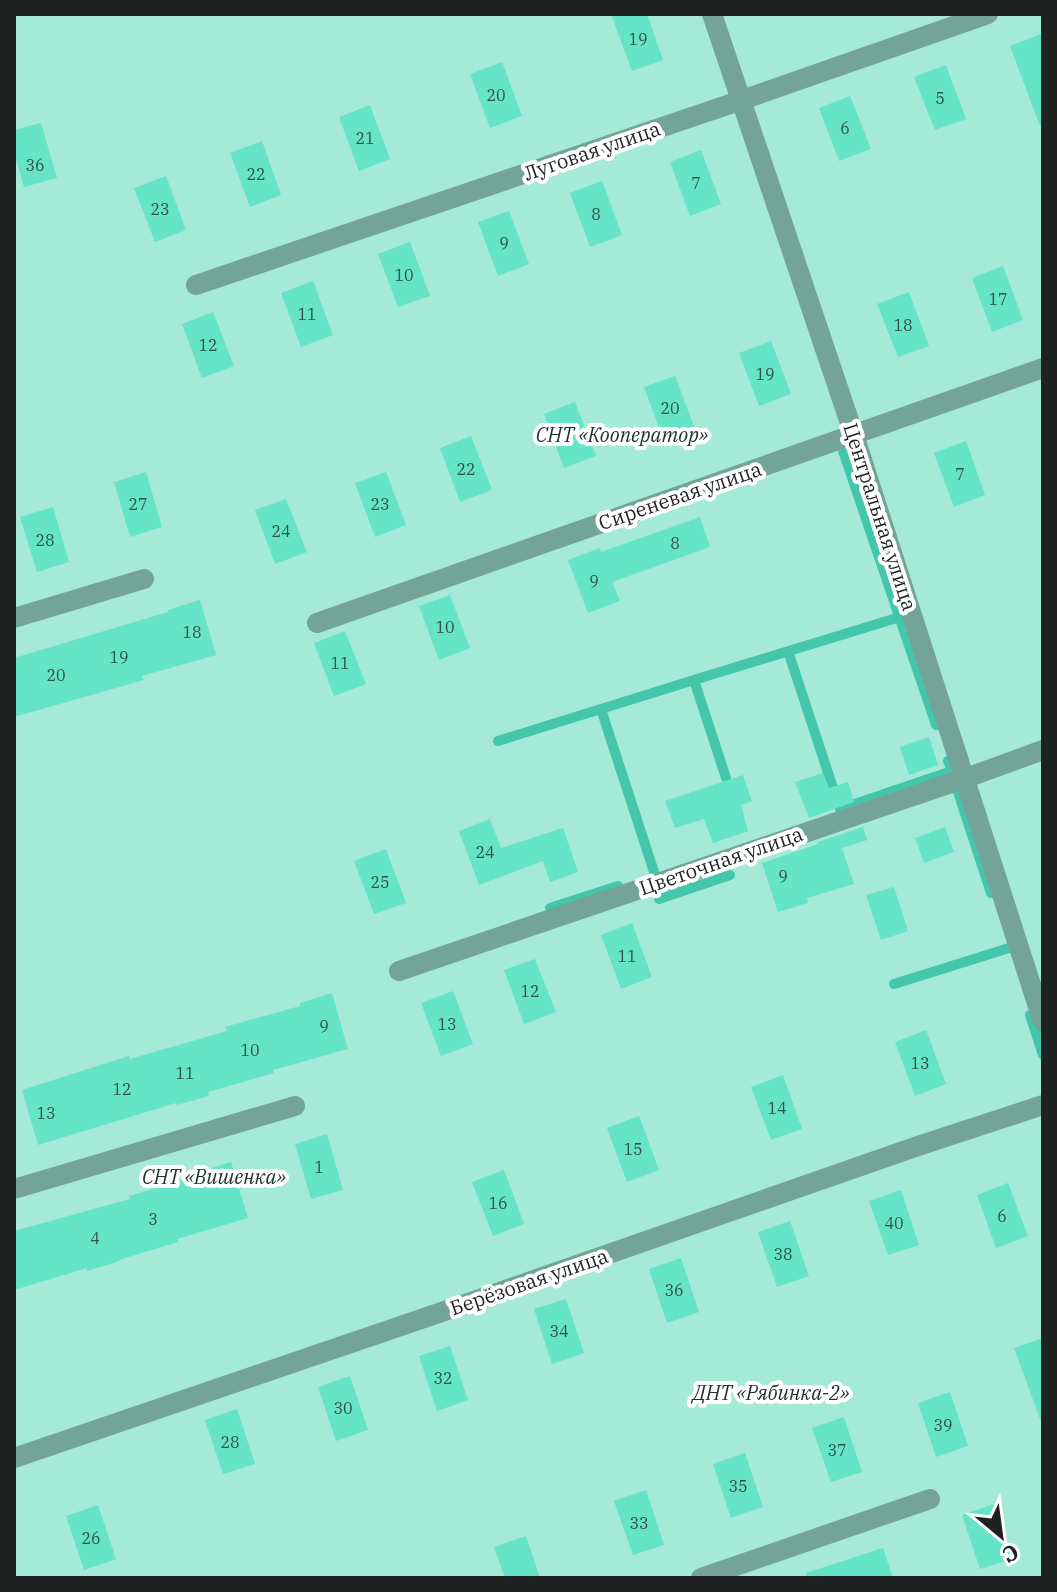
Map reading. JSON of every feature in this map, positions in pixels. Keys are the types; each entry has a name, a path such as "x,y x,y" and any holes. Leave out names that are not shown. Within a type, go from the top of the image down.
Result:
{"street":[{"name":"Центральная улица","path":"712,14 854,435 1043,1022"},
{"name":"Луговая улица","path":"196,285 988,14"},
{"name":"Сиреневая улица","path":"317,623 1043,368"},
{"path":"14,618 144,579"},
{"name":"Цветочная улица","path":"399,971 1043,750"},
{"name":"Берёзовая улица","path":"14,1458 1043,1105"},
{"path":"14,1189 295,1106"},
{"path":"701,1578 930,1499"}],"green space":[{"name":"СНТ «Кооператор»","path":"14,14 1043,14 1043,1578 14,1578"}],"building":[{"path":"611,14 647,14 663,60 632,71"},
{"path":"1043,33 1043,126 1040,126 1010,46"},
{"path":"502,62 522,116 490,128 470,74"},
{"path":"946,65 966,119 935,130 914,77"},
{"path":"850,96 871,149 839,161 819,108"},
{"path":"370,105 390,159 359,171 339,117"},
{"path":"41,123 57,178 24,187 14,152 14,130"},
{"path":"262,141 281,195 250,207 230,153"},
{"path":"701,150 721,204 690,216 670,162"},
{"path":"166,176 186,230 155,242 134,188"},
{"path":"602,181 622,235 590,247 570,193"},
{"path":"509,211 529,264 498,276 478,222"},
{"path":"410,242 430,296 398,307 378,254"},
{"path":"1003,266 1023,320 992,332 972,278"},
{"path":"313,281 333,335 301,347 281,293"},
{"path":"909,292 929,346 898,357 877,304"},
{"path":"213,312 234,366 202,378 182,324"},
{"path":"771,341 791,394 759,406 739,353"},
{"path":"675,376 695,429 664,441 644,387"},
{"path":"575,402 596,456 564,468 544,414"},
{"path":"471,436 492,490 460,502 440,448"},
{"path":"966,441 985,495 954,507 934,453"},
{"path":"146,472 162,527 130,537 114,482"},
{"path":"386,472 406,525 375,537 355,483"},
{"path":"286,499 307,552 275,564 255,510"},
{"path":"53,507 69,562 37,572 20,517"},
{"path":"700,517 710,547 612,582 620,601 588,613 568,560 600,548 601,552"},
{"path":"450,595 470,648 439,660 419,606"},
{"path":"200,600 216,655 142,676 144,680 14,717 14,658"},
{"path":"345,631 366,684 334,696 314,643"},
{"path":"929,737 938,765 909,775 900,747"},
{"path":"823,773 829,788 848,782 854,802 809,818 795,782"},
{"path":"743,775 752,801 741,805 748,831 713,843 704,819 675,828 665,801"},
{"path":"490,819 501,848 563,828 578,872 550,882 543,861 479,885 459,831"},
{"path":"863,827 867,840 842,848 854,884 807,898 808,903 778,912 762,863"},
{"path":"945,827 954,852 924,863 915,838"},
{"path":"386,849 406,903 374,914 354,861"},
{"path":"894,887 908,931 881,940 866,895"},
{"path":"632,923 652,977 621,989 601,935"},
{"path":"535,959 556,1012 524,1024 504,970"},
{"path":"453,991 473,1044 441,1056 421,1003"},
{"path":"332,993 348,1049 273,1070 274,1073 208,1092 209,1096 38,1145 22,1090 129,1056 130,1059 227,1031 225,1027 300,1006 300,1003"},
{"path":"926,1030 946,1084 915,1096 895,1042"},
{"path":"783,1075 802,1129 771,1140 751,1087"},
{"path":"639,1116 659,1170 627,1182 607,1128"},
{"path":"327,1134 343,1190 311,1199 295,1144"},
{"path":"231,1162 248,1218 177,1239 178,1242 120,1261 14,1290 14,1231 130,1199 129,1196 200,1175 199,1172"},
{"path":"504,1170 524,1224 493,1236 472,1182"},
{"path":"1008,1183 1028,1236 996,1248 977,1195"},
{"path":"901,1190 919,1245 888,1255 869,1201"},
{"path":"790,1221 809,1276 777,1287 758,1232"},
{"path":"681,1258 699,1312 667,1323 649,1269"},
{"path":"566,1299 584,1353 552,1364 534,1309"},
{"path":"1043,1338 1043,1419 1040,1419 1014,1348"},
{"path":"450,1346 468,1400 437,1411 419,1356"},
{"path":"350,1376 368,1430 336,1441 318,1387"},
{"path":"950,1392 968,1446 936,1457 918,1403"},
{"path":"237,1409 255,1464 223,1474 205,1420"},
{"path":"844,1417 862,1472 831,1482 812,1428"},
{"path":"745,1453 763,1507 731,1518 713,1464"},
{"path":"646,1490 664,1545 633,1555 614,1501"},
{"path":"994,1504 1012,1559 980,1569 962,1515"},
{"path":"98,1505 116,1559 84,1570 66,1516"},
{"path":"526,1536 540,1578 505,1578 494,1547"},
{"path":"883,1548 893,1578 807,1578 806,1573"}],"waterway":[{"path":"843,451 936,725"},
{"path":"498,741 900,617"},
{"path":"788,651 840,809 952,771 948,761"},
{"path":"694,680 726,778"},
{"path":"601,709 654,872"},
{"path":"958,792 991,893"},
{"path":"659,899 730,875"},
{"path":"550,908 618,886"},
{"path":"894,984 1009,948"},
{"path":"1030,1015 1043,1055"}],"park label":[{"name":"СНТ «Вишенка»","path":"214,1177"},
{"name":"ДНТ «Рябинка-2»","path":"771,1393"}]}
